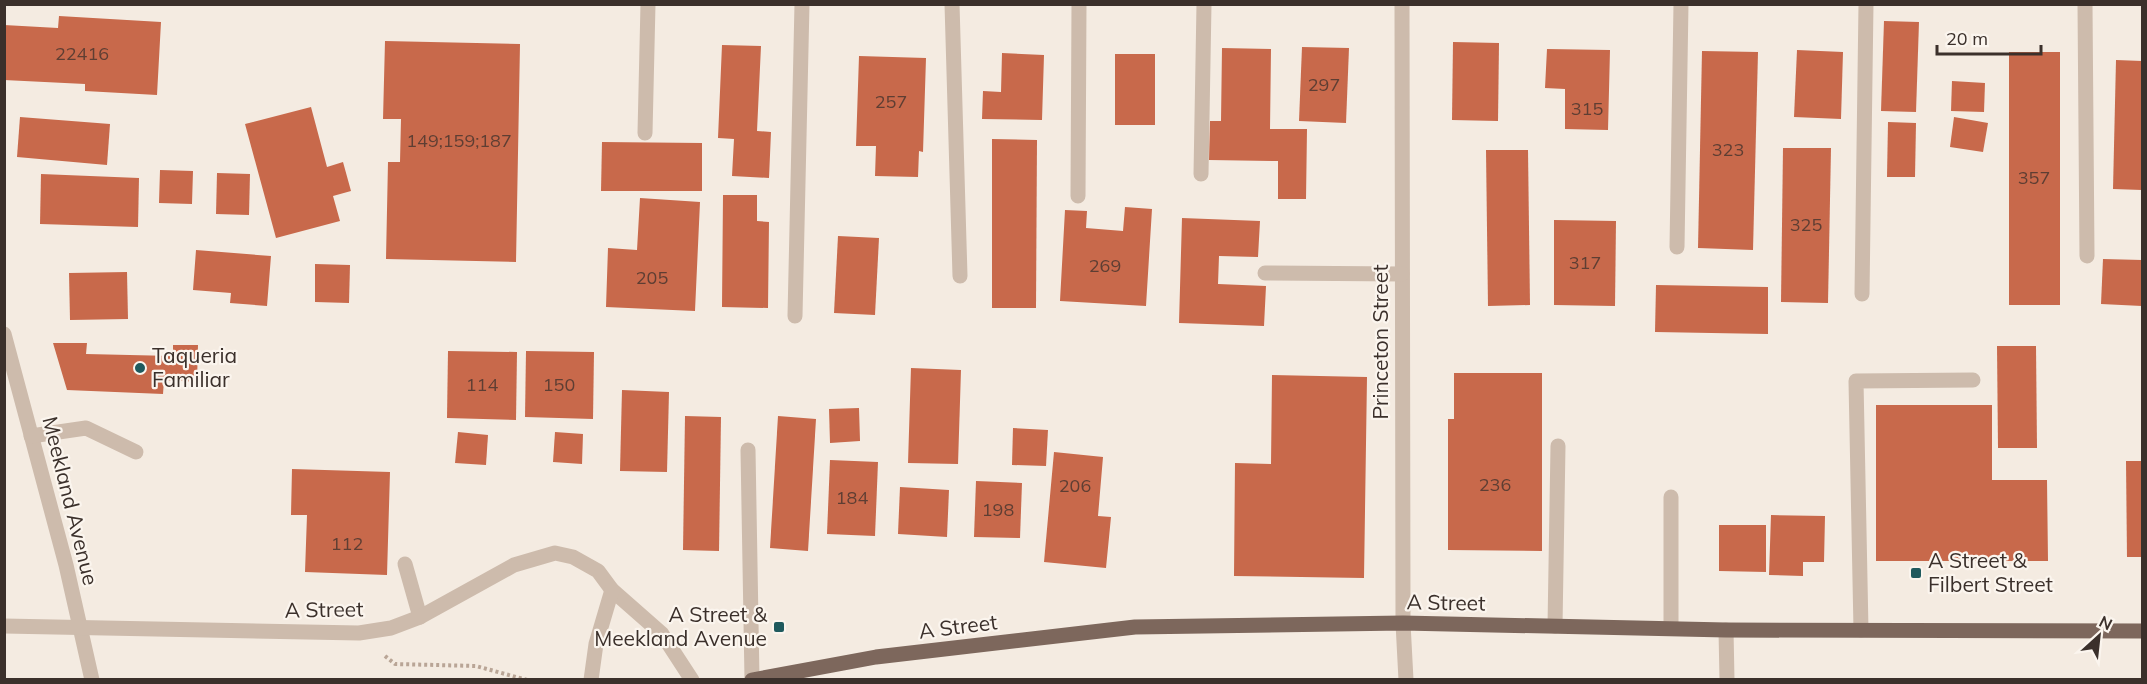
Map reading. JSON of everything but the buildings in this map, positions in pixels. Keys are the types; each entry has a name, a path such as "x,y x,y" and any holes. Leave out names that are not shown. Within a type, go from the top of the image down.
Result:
{"main road":[{"name":"A Street","path":"752,679 876,657 1135,627 1402,623 1726,630 2142,631"}],"street":[{"path":"645,133 648,4"},
{"path":"795,316 802,4"},
{"path":"952,4 960,276"},
{"path":"1078,196 1079,4"},
{"path":"1201,174 1204,4"},
{"name":"Princeton Street","path":"1402,4 1402,623 1406,680"},
{"path":"1677,248 1681,4"},
{"path":"1862,294 1866,4"},
{"path":"2085,4 2088,256"},
{"path":"1265,273 1402,274"},
{"name":"Meekland Avenue","path":"4,334 32,436 92,680"},
{"path":"1861,630 1856,381 1973,380"},
{"path":"32,436 86,428 136,452"},
{"path":"1555,626 1558,446"},
{"path":"748,450 752,679"},
{"path":"1671,497 1671,628"},
{"name":"A Street","path":"4,626 359,633 391,628 420,617 514,565 555,553 573,556 598,570 612,590 662,634 692,680"},
{"path":"405,564 420,617"},
{"path":"591,680 596,644 612,590"},
{"path":"1726,630 1727,680"}],"path":[{"path":"359,633 395,664 476,666 526,680"}],"place":[{"name":"Taqueria Familiar","path":"140,368"},
{"name":"A Street & Filbert Street","path":"1916,573"},
{"name":"A Street & Meekland Avenue","path":"779,627"}]}
